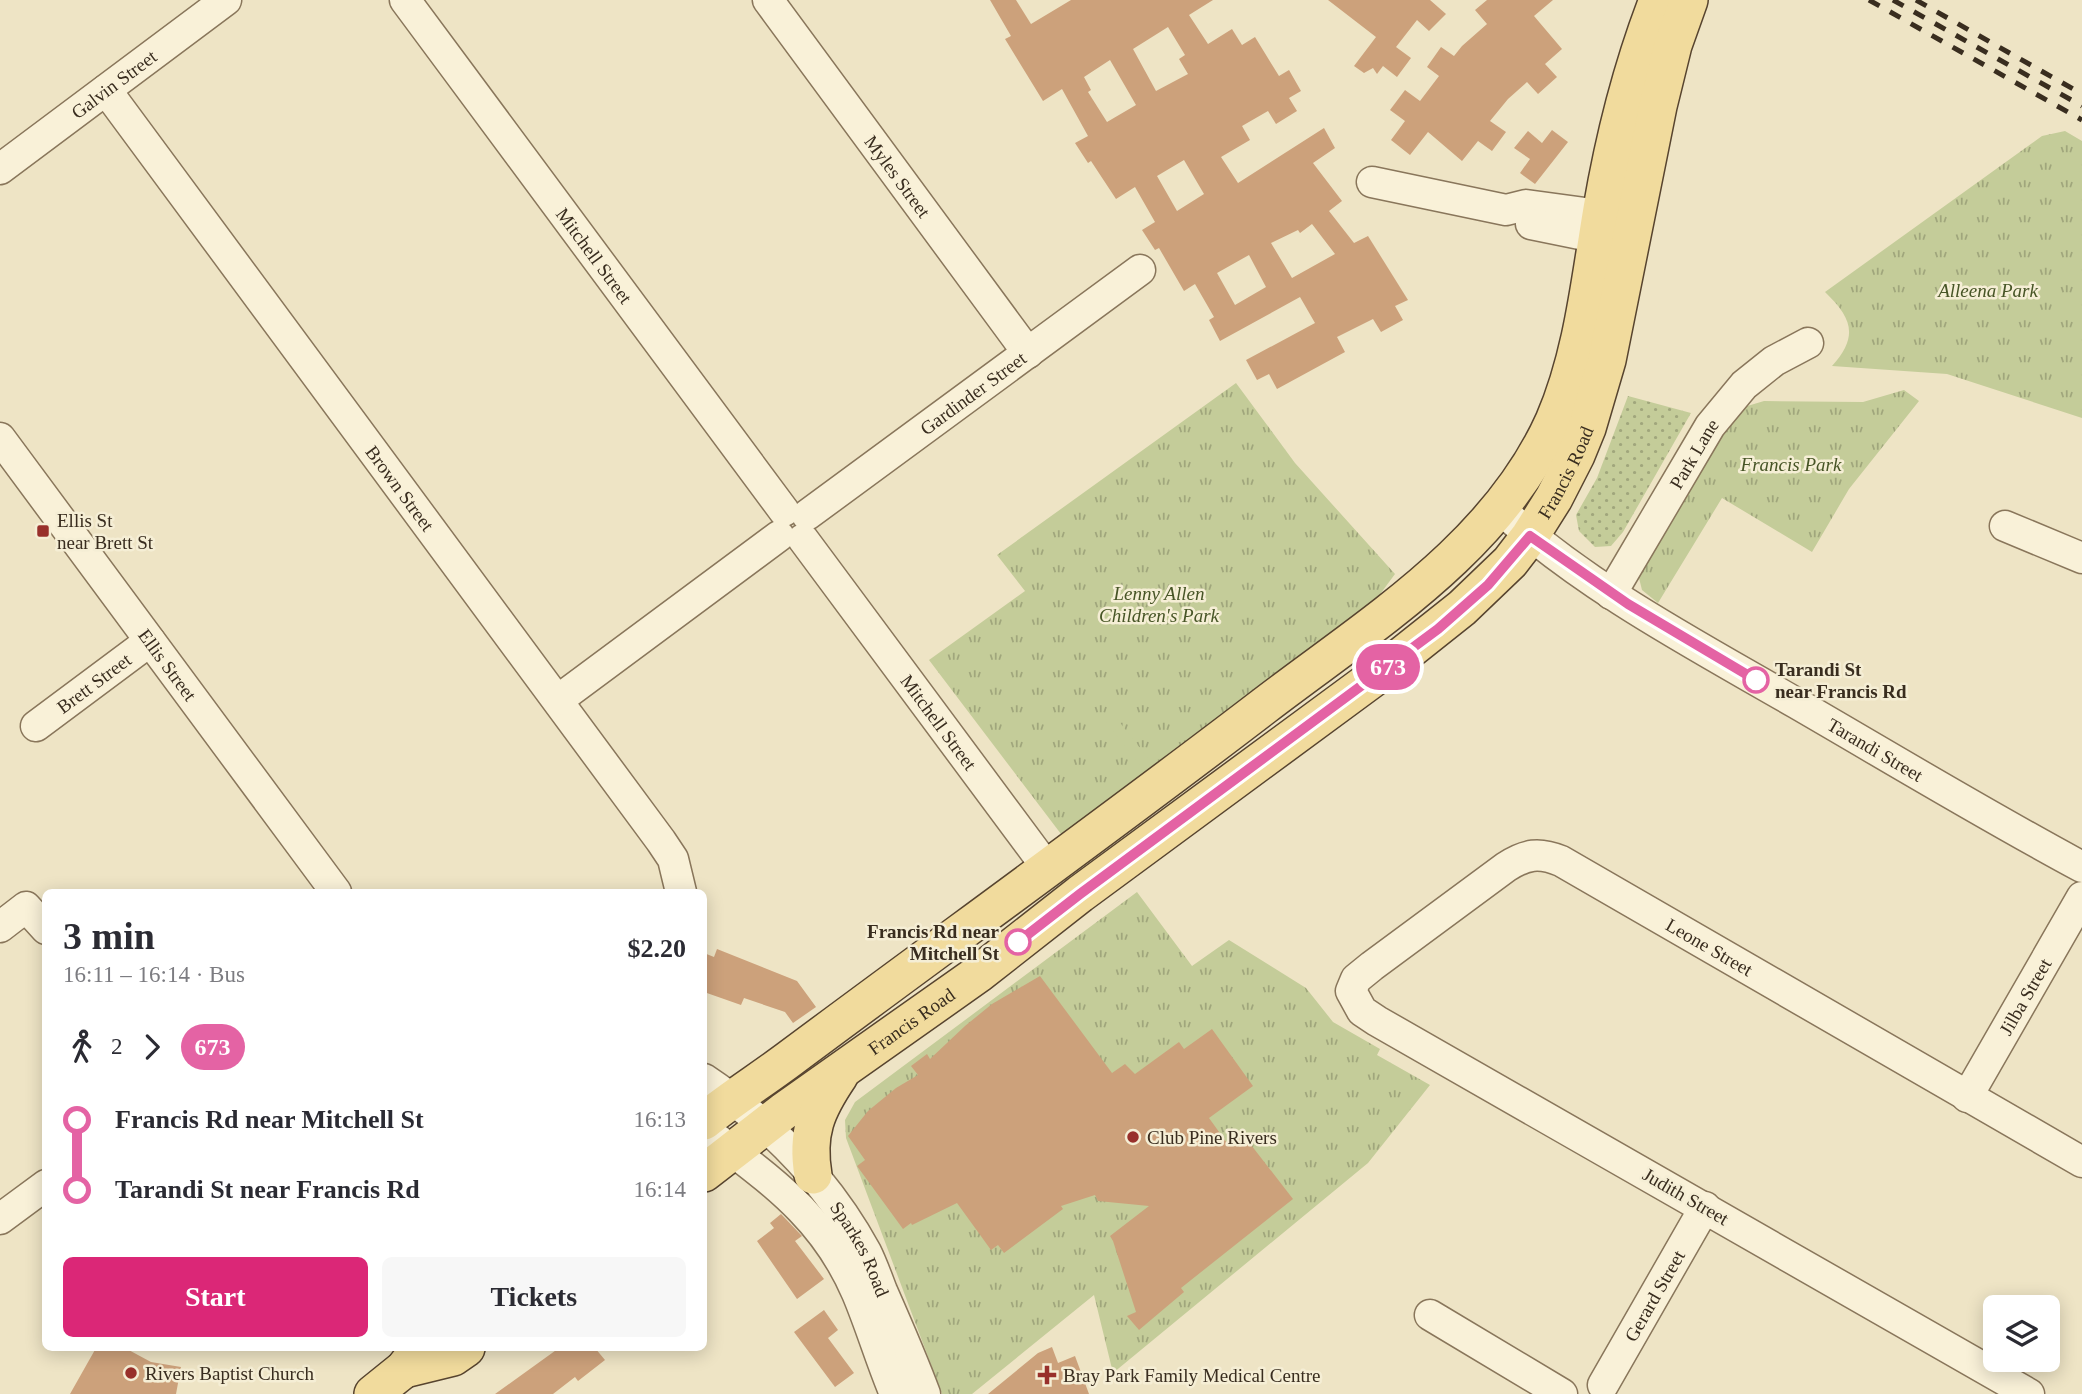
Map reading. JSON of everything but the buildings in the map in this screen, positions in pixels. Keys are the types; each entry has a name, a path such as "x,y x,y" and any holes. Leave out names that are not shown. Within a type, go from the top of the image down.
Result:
{"main road":[{"name":"Francis Road","path":"713,1151 765,1125 978,974 1091,886 1438,629 1488,585 1530,536 1554,498 1576,455 1607,360 1630,87 1658,0"},
{"name":"Francis Road","path":"713,1099 790,1059 971,923 1048,869 1403,601 1446,563 1499,508 1536,453 1554,420 1586,313 1657,106 1673,45 1689,0"},
{"path":"813,1175 810,1157 813,1126 823,1101 846,1067"},
{"path":"373,1394 412,1358 453,1357 462,1351"}],"street":[{"name":"Galvin Street","path":"0,169 226,0"},
{"name":"Mitchell Street","path":"405,0 1048,869"},
{"name":"Myles Street","path":"768,0 1028,353"},
{"name":"Brown Street","path":"106,90 673,859 680,889"},
{"path":"1372,183 1506,210 1522,222 1616,229"},
{"name":"Gardinder Street","path":"558,700 1140,270"},
{"name":"Park Lane","path":"1612,594 1710,426 1744,385 1774,361 1808,343"},
{"name":"Ellis Street","path":"0,438 334,889"},
{"name":"Tarandi Street","path":"1499,508 1530,536 1661,625 2082,867"},
{"path":"2006,526 2082,558"},
{"name":"Brett Street","path":"36,726 150,641"},
{"name":"Leone Street","path":"1351,991 1356,979 1372,966 1506,867 1534,854 1546,855 1561,861 2082,1162"},
{"name":"Jilba Street","path":"1967,1097 2082,897"},
{"path":"0,927 26,907 42,925"},
{"name":"Judith Street","path":"1351,991 1362,1011 1377,1021 2029,1394"},
{"path":"713,1099 765,1125"},
{"name":"Sparkes Road","path":"765,1125 790,1148 813,1175 867,1253 925,1394"},
{"name":"Sparkes Road","path":"713,1151 758,1169 810,1218 856,1292 890,1382"},
{"path":"0,1219 42,1188"},
{"name":"Gerard Street","path":"1607,1389 1704,1207"},
{"path":"1430,1315 1562,1394 1573,1383 1588,1380 1607,1389"},
{"path":"868,1394 890,1382"}],"green space":[{"name":"Alleena Park","path":"2065,131 2082,141 2082,418 1947,374 1832,366 1846,345 1849,328 1841,310 1825,292 2042,136"},
{"name":"Lenny Allen Children's Park","path":"1236,383 1295,463 1395,574 1375,601 1089,835 1061,834 929,660 1025,591 997,555"},
{"name":"Francis Park","path":"1904,390 1919,401 1849,489 1812,552 1722,498 1658,603 1642,590 1638,574 1726,428 1744,407 1764,401 1863,402"},
{"path":"1628,396 1691,413 1623,532 1611,546 1595,547 1579,531 1576,515 1597,478"},
{"path":"1114,715 1159,772 1150,778 1106,722"},
{"path":"1137,892 1192,966 1229,940 1306,988 1333,1022 1380,1049 1377,1055 1430,1085 1368,1163 1113,1373 1094,1295 972,1394 942,1394 846,1138 845,1120 855,1102"}],"railway":[{"path":"1869,0 2082,120"},
{"path":"1893,0 2082,106"},
{"path":"1916,0 2082,94"}],"bus line":[{"name":"673","path":"1018,942 1438,629 1488,585 1530,536 1612,594 1756,680"}],"place":[{"name":"Ellis St near Brett St","path":"43,531"},
{"name":"Tarandi St near Francis Rd","path":"1756,680"},
{"name":"Francis Rd near Mitchell St","path":"1018,942"},
{"name":"Club Pine Rivers","path":"1133,1137"},
{"name":"Rivers Baptist Church","path":"131,1373"},
{"name":"Bray Park Family Medical Centre","path":"1047,1375"}]}
